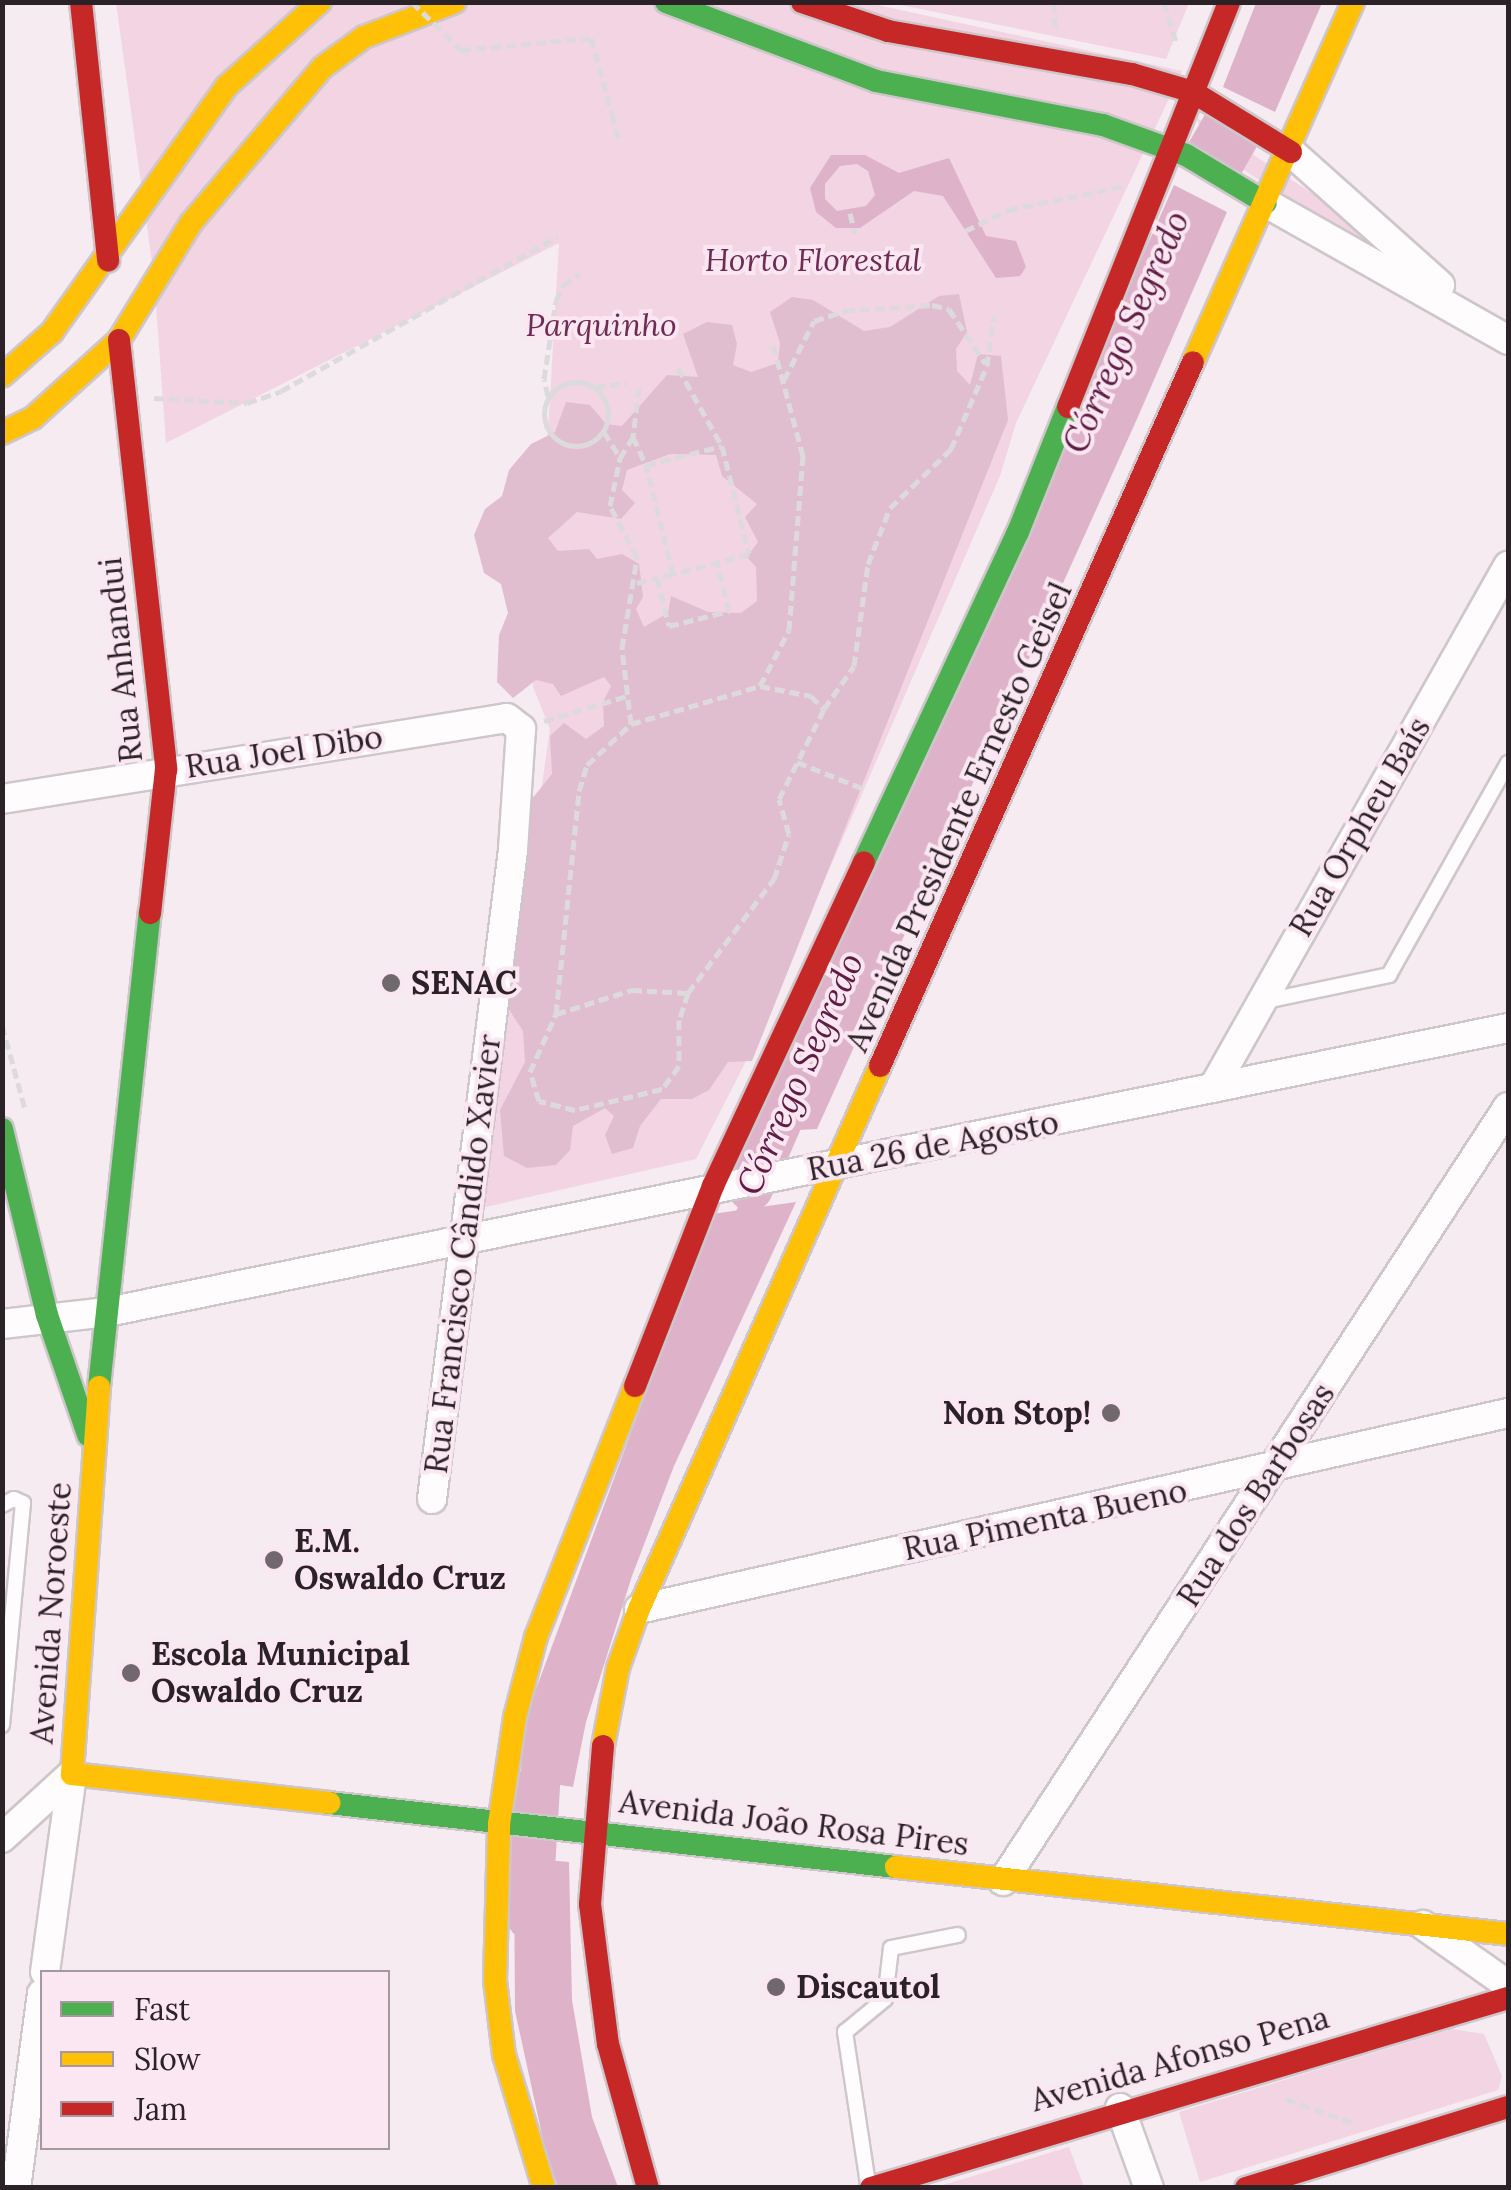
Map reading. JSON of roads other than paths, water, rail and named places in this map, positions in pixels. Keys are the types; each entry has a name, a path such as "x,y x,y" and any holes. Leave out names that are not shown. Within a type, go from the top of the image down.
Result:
{"main road":[{"name":"Rua Anhandui","path":"81,2 166,770 107,1312"},
{"path":"2,376 52,332 227,86 320,2"},
{"path":"2,434 33,418 119,340 191,223 323,67 364,37 455,2"},
{"path":"666,2 876,80 1103,125 1178,151 1266,203"},
{"path":"802,2 888,32 1132,74 1202,98 1291,152"},
{"name":"Avenida Presidente Ernesto Geisel","path":"544,2188 504,2054 495,1982 515,1717 536,1638 722,1185 890,800 1018,532 1155,180 1178,151 1202,98 1229,2"},
{"name":"Avenida Presidente Ernesto Geisel","path":"648,2188 594,1969 590,1904 604,1738 639,1608 1291,152 1353,2"},
{"name":"Avenida Noroeste","path":"2,1130 47,1315 95,1456"},
{"name":"Avenida Noroeste","path":"72,1774 107,1312"},
{"name":"Avenida João Rosa Pires","path":"72,1774 107,1772 507,1824 1508,1934"},
{"name":"Avenida Afonso Pena","path":"870,2188 1120,2108 1508,1998"},
{"path":"1246,2188 1508,2108"}],"street":[{"path":"1291,152 1474,316 1508,340"},
{"path":"1266,203 1474,316"},
{"name":"Rua Orpheu Baís","path":"1213,1088 1508,566"},
{"name":"Rua Joel Dibo","path":"2,798 166,770 514,723"},
{"name":"Rua Francisco Cândido Xavier","path":"432,1498 513,850 514,723"},
{"name":"Rua 26 de Agosto","path":"2,1324 47,1315 107,1312 722,1185 839,1168 1508,1028"},
{"name":"Rua dos Barbosas","path":"1002,1881 1508,1107"},
{"name":"Rua Pimenta Bueno","path":"639,1608 1273,1470 1508,1414"},
{"path":"2,1838 72,1774"},
{"path":"45,1970 72,1774"},
{"path":"1422,1924 1508,1985"},
{"path":"16,2188 40,2009"},
{"path":"1120,2108 1150,2188"}],"lane":[{"path":"1260,1002 1389,975 1508,763"},
{"path":"2,1505 14,1499 23,1504 19,1584 2,1725"},
{"path":"870,2188 844,2032 885,1999 891,1948 958,1935"}],"water":[{"path":"1256,3 1322,3 1275,112 1223,87"},
{"name":"Córrego Segredo","path":"1211,104 1264,134 1236,182 1184,152"},
{"path":"831,155 865,155 899,173 949,158 986,236 1016,241 1026,267 1020,276 996,278 943,196 914,191 860,228 836,228 816,212 810,188","holes":["857,164 868,171 875,195 866,206 837,211 825,199 825,184 840,166"]},
{"name":"Córrego Segredo","path":"1174,185 1227,212 1137,419 817,1129 762,1132 790,1051"},
{"name":"Córrego Segredo","path":"796,1202 674,1466 632,1576 586,1722 573,1787 521,1779 522,1727 712,1214"},
{"path":"514,1857 569,1862 572,2000 592,2117 618,2187 558,2187 544,2144 515,2011"}],"waterway":[{"name":"Córrego Segredo","path":"750,1188 799,1075"},
{"name":"Córrego Segredo","path":"738,1217 750,1189"},
{"name":"Córrego Segredo","path":"529,1917 537,1785"}],"place":[{"name":"SENAC","path":"391,983"},
{"name":"Non Stop!","path":"1111,1413"},
{"name":"E.M. Oswaldo Cruz","path":"274,1560"},
{"name":"Escola Municipal Oswaldo Cruz","path":"131,1673"},
{"name":"Discautol","path":"776,1987"}],"park label":[{"name":"Horto Florestal","path":"813,260"},
{"name":"Parquinho","path":"601,325"}]}
